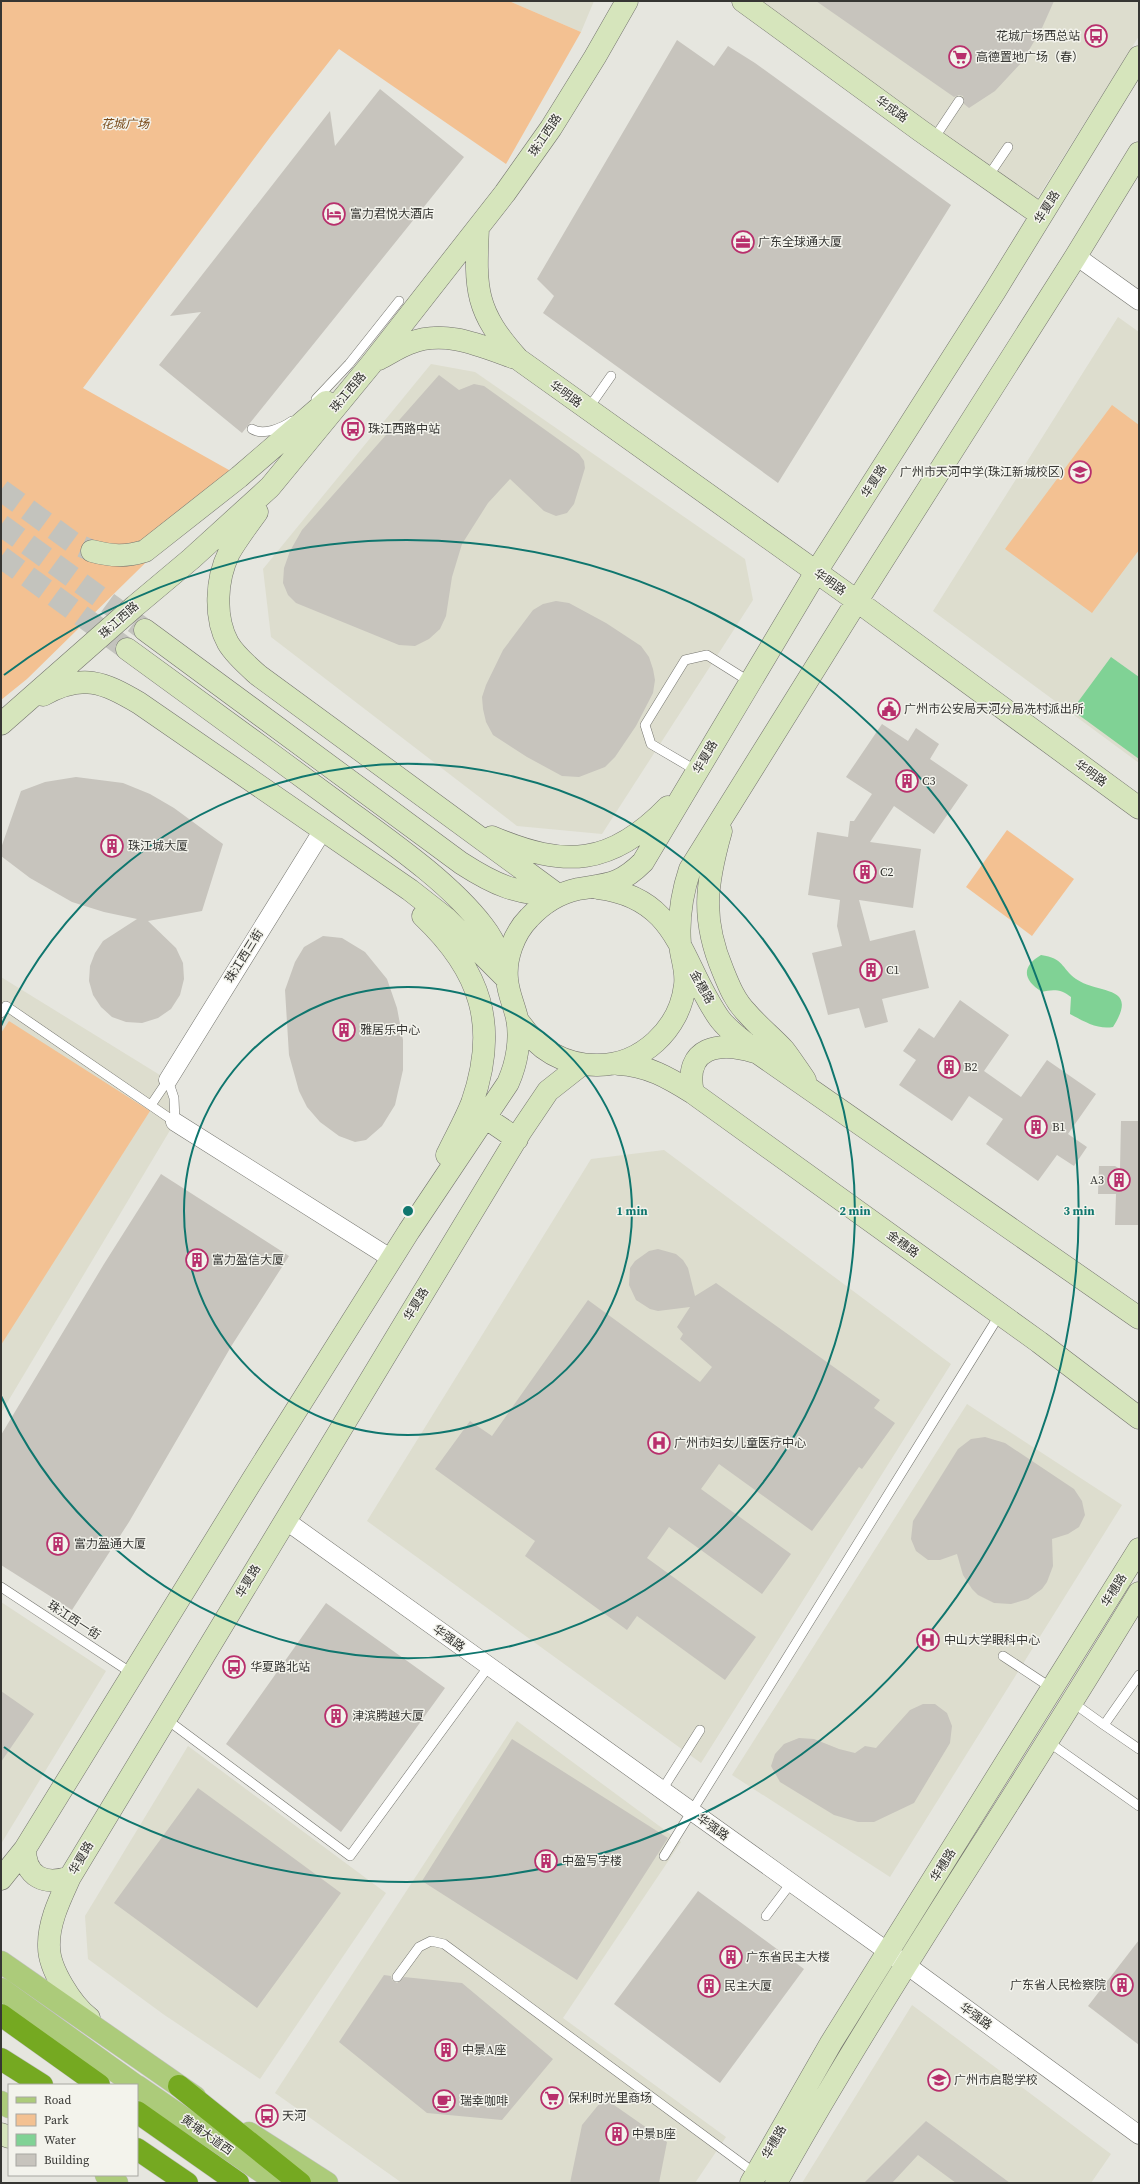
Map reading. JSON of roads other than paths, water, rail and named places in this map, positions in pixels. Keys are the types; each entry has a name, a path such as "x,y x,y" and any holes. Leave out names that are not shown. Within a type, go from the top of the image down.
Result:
{"highway":[{"path":"1,2015 98,2084"},
{"path":"1,2059 40,2084"},
{"path":"179,2086 300,2183"},
{"path":"138,2113 238,2183"},
{"path":"138,2150 187,2183"}],"main road":[{"name":"华成路","path":"743,1 933,140 1041,215"},
{"name":"珠江西路","path":"1,724 270,487 372,363 478,228 551,128 627,5"},
{"name":"华夏路","path":"597,888 632,873 643,862 816,572 1139,58"},
{"name":"华夏路","path":"517,1018 525,1032 541,1047 552,1055 581,1065 616,1064 632,1059 659,1040 676,1015 685,986 686,970 680,944 682,892 690,869 857,601 1076,256 1139,153"},
{"path":"478,228 476,279 480,299 487,318 498,336 518,359"},
{"path":"92,550 110,556 130,556 151,547 239,477 372,363 409,343 432,337 454,338 518,359"},
{"name":"华明路","path":"518,359 857,601 1139,808"},
{"path":"311,437 229,554 223,569 220,584 220,622 228,643 258,675 558,895"},
{"path":"144,630 461,863 488,880 522,893 558,895"},
{"path":"127,649 363,821 435,878 482,925 500,954 507,979"},
{"path":"20,708 54,689 72,684 94,682 115,689 178,728 298,814 410,890 437,911 465,936 507,979"},
{"path":"446,813 515,846 536,853 575,858 606,852 623,843 658,817 693,778"},
{"path":"728,806 710,870 707,899 708,927 715,951 732,993 746,1013 784,1050 814,1092"},
{"path":"298,814 424,917 443,936 468,971 481,1004 484,1028 483,1055 480,1077 472,1104 409,1231"},
{"name":"华夏路","path":"1,1879 25,1849 409,1231 486,1118 514,1070 518,1052 517,1018 507,979 509,954 516,936 528,919 542,906 558,895 577,889 597,888 617,890 635,896 652,907 666,921 680,944"},
{"name":"金穗路","path":"680,944 698,982 720,1019 758,1053 1092,1283 1139,1318"},
{"path":"693,1093 692,1074 698,1058 705,1050 715,1047 740,1047 758,1053"},
{"name":"金穗路","path":"616,1064 630,1064 657,1072 693,1093 1000,1314 1139,1418"},
{"name":"华夏路","path":"179,2086 83,2013 65,1991 55,1971 48,1948 54,1915 70,1877 517,1139 548,1091 581,1065"},
{"path":"486,1118 517,1139"},
{"name":"华穗路","path":"776,2183 832,2084 897,1958 1053,1689 1139,1549"},
{"name":"华穗路","path":"753,2179 832,2043 897,1958 1047,1741 1139,1593"},
{"path":"25,1849 25,1861 34,1874 44,1879 53,1881 70,1877"},
{"path":"1,1962 239,2127 327,2183"},
{"name":"黄埔大道西","path":"1,1989 133,2084"},
{"name":"黄埔大道西","path":"138,2087 278,2183"},
{"path":"107,2176 117,2183"}],"street":[{"path":"1076,256 1139,301"},
{"name":"珠江西三街","path":"168,1080 321,833"},
{"path":"175,1122 392,1259"},
{"name":"华强路","path":"285,1520 897,1958 1139,2135"}],"lane":[{"path":"933,140 959,101"},
{"path":"987,178 1008,147"},
{"path":"252,429 256,431 270,431 290,422 308,407 349,364 399,301"},
{"path":"588,409 611,376"},
{"path":"693,778 651,744 645,725 684,660 707,655 750,682"},
{"path":"1,1013 6,1006 175,1122"},
{"path":"151,1106 168,1080"},
{"path":"168,1080 174,1098 175,1122"},
{"path":"664,1856 1000,1314"},
{"name":"珠江西一街","path":"1,1587 133,1674"},
{"path":"1003,1656 1053,1689"},
{"path":"165,1718 350,1856 489,1666"},
{"path":"1104,1725 1139,1675"},
{"path":"1072,1702 1139,1749"},
{"path":"662,1790 700,1730"},
{"path":"1047,1741 1139,1806"},
{"path":"766,1916 791,1883"},
{"path":"397,1976 419,1947 431,1941 444,1944 753,2179"}],"water":[{"path":"1111,657 1139,677 1139,759 1072,710"},
{"path":"1041,955 1054,958 1062,964 1071,975 1085,984 1113,993 1119,997 1122,1004 1120,1013 1113,1027 1107,1028 1096,1026 1075,1017 1070,1014 1071,997 1068,994 1057,990 1042,992 1031,983 1027,974 1028,969 1030,964"}],"tunnel":[{"path":"1,490 72,542 92,551"},
{"path":"1,525 145,630"},
{"path":"1,557 127,649"}],"place":[{"name":"花城广场西总站","path":"1096,36"},
{"name":"高德置地广场（春）","path":"960,57"},
{"name":"富力君悦大酒店","path":"334,214"},
{"name":"广东全球通大厦","path":"743,242"},
{"name":"珠江西路中站","path":"353,429"},
{"name":"广州市天河中学(珠江新城校区)","path":"1080,472"},
{"name":"广州市公安局天河分局冼村派出所","path":"889,709"},
{"name":"C3","path":"907,781"},
{"name":"珠江城大厦","path":"112,846"},
{"name":"C2","path":"865,872"},
{"name":"C1","path":"871,970"},
{"name":"雅居乐中心","path":"344,1030"},
{"name":"B2","path":"949,1067"},
{"name":"B1","path":"1036,1127"},
{"name":"A3","path":"1119,1180"},
{"name":"富力盈信大厦","path":"197,1260"},
{"name":"广州市妇女儿童医疗中心","path":"659,1443"},
{"name":"富力盈通大厦","path":"58,1544"},
{"name":"中山大学眼科中心","path":"928,1640"},
{"name":"华夏路北站","path":"234,1667"},
{"name":"津滨腾越大厦","path":"336,1716"},
{"name":"中盈写字楼","path":"546,1861"},
{"name":"广东省民主大楼","path":"731,1957"},
{"name":"广东省人民检察院","path":"1122,1985"},
{"name":"民主大厦","path":"709,1986"},
{"name":"中景A座","path":"446,2050"},
{"name":"广州市启聪学校","path":"939,2080"},
{"name":"保利时光里商场","path":"552,2098"},
{"name":"瑞幸咖啡","path":"444,2101"},
{"name":"天河","path":"267,2116"},
{"name":"中景B座","path":"617,2134"}],"park label":[{"name":"花城广场","path":"125,124"}]}
